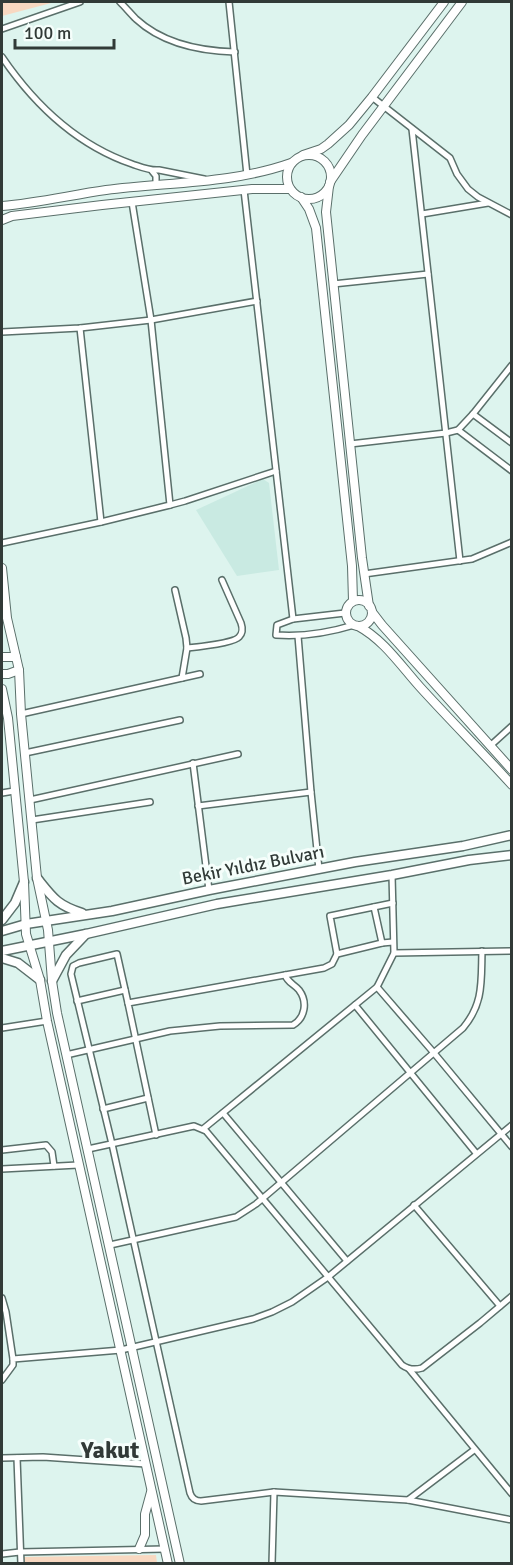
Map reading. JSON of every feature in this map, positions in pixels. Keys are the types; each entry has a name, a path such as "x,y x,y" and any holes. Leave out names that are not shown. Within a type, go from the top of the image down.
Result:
{"main road":[{"name":"Bekir Yıldız Bulvarı","path":"2,931 46,920 112,911 319,869 468,845 510,834"},
{"name":"Bekir Yıldız Bulvarı","path":"2,951 217,904 470,860 512,855"},
{"path":"37,878 55,900 65,908 85,915"},
{"path":"2,920 15,903 24,882"},
{"path":"52,981 66,955 86,934"},
{"path":"2,958 18,963 40,980"}],"street":[{"path":"2,29 80,2"},
{"path":"120,2 136,20 170,40 198,50 235,52"},
{"path":"229,2 248,175"},
{"path":"3,206 105,190 248,175 291,163 303,155 321,149 349,125 444,2"},
{"path":"301,197 310,199 319,196 329,184 344,160 462,2"},
{"path":"2,57 27,90 50,114 68,129 105,152 152,171 159,170 212,180"},
{"path":"372,97 450,158 463,184 473,193 512,215"},
{"path":"412,129 460,561"},
{"path":"303,155 316,156 329,168 326,212 364,574 371,616 363,626 298,636 276,635 277,625 294,619 345,613"},
{"path":"291,163 286,176 290,189 301,197 309,209 315,228 352,566 353,601"},
{"path":"152,171 156,176 156,185"},
{"path":"2,220 12,216 132,202 244,190 290,189"},
{"path":"244,190 294,619"},
{"path":"132,202 151,320 170,505"},
{"path":"422,214 489,203"},
{"path":"333,284 428,274"},
{"path":"2,332 80,328 151,320 257,301"},
{"path":"80,328 101,522"},
{"path":"350,444 458,430 512,365"},
{"path":"473,414 512,443"},
{"path":"458,430 512,471"},
{"path":"2,543 170,505 276,471"},
{"path":"364,574 472,559 512,542"},
{"path":"2,568 7,618 19,670 21,714 37,878 46,920 57,1013 180,1563"},
{"path":"187,648 234,640 241,634 243,629 241,623 222,580"},
{"path":"175,590 187,648 182,678"},
{"path":"512,770 382,625 371,609 362,601 353,601 345,613 348,622 369,633 380,642 512,785"},
{"path":"298,636 319,869"},
{"path":"2,657 16,657"},
{"path":"2,674 19,670"},
{"path":"21,714 200,674"},
{"path":"2,689 8,718 24,882 26,934 40,980 78,1165 168,1563"},
{"path":"25,753 180,720"},
{"path":"490,746 512,726"},
{"path":"30,800 238,754"},
{"path":"193,763 209,890"},
{"path":"2,793 14,791"},
{"path":"198,806 311,792"},
{"path":"32,820 150,802"},
{"path":"204,1129 377,987 393,953 392,875"},
{"path":"128,1003 329,966 337,954 330,916 393,903"},
{"path":"374,907 382,943"},
{"path":"337,954 393,942"},
{"path":"110,1245 236,1218 249,1209 463,1028 475,1011 481,992 482,951"},
{"path":"393,953 512,951"},
{"path":"156,1135 117,954 79,963 73,966 71,974 192,1498 201,1501 274,1492 408,1500 512,1520"},
{"path":"66,1054 170,1031 293,1025 303,1015 303,997 285,975"},
{"path":"377,987 512,1148"},
{"path":"77,1001 125,990"},
{"path":"355,1005 476,1153"},
{"path":"2,1028 47,1021"},
{"path":"103,1109 148,1098"},
{"path":"223,1113 347,1261"},
{"path":"13,1359 121,1350 263,1316 292,1302 328,1277 512,1125"},
{"path":"88,1149 194,1126 209,1133 512,1494"},
{"path":"2,1149 46,1145 52,1152 54,1166"},
{"path":"2,1169 78,1165"},
{"path":"414,1205 500,1306"},
{"path":"409,1369 422,1368 512,1296"},
{"path":"2,1298 13,1359 13,1365 2,1380"},
{"path":"408,1500 474,1450"},
{"path":"2,1458 43,1457 146,1464"},
{"path":"17,1458 21,1563"},
{"path":"139,1549 145,1535 145,1514 152,1490"},
{"path":"272,1563 274,1492"},
{"path":"2,1554 165,1549"}],"shaded area":[{"path":"2,2 55,2 2,16"},
{"path":"263,479 269,483 279,570 237,576 196,510"},
{"path":"156,1555 157,1563 23,1564 23,1557"}],"district":[{"name":"Yakut","path":"110,1450"}]}
